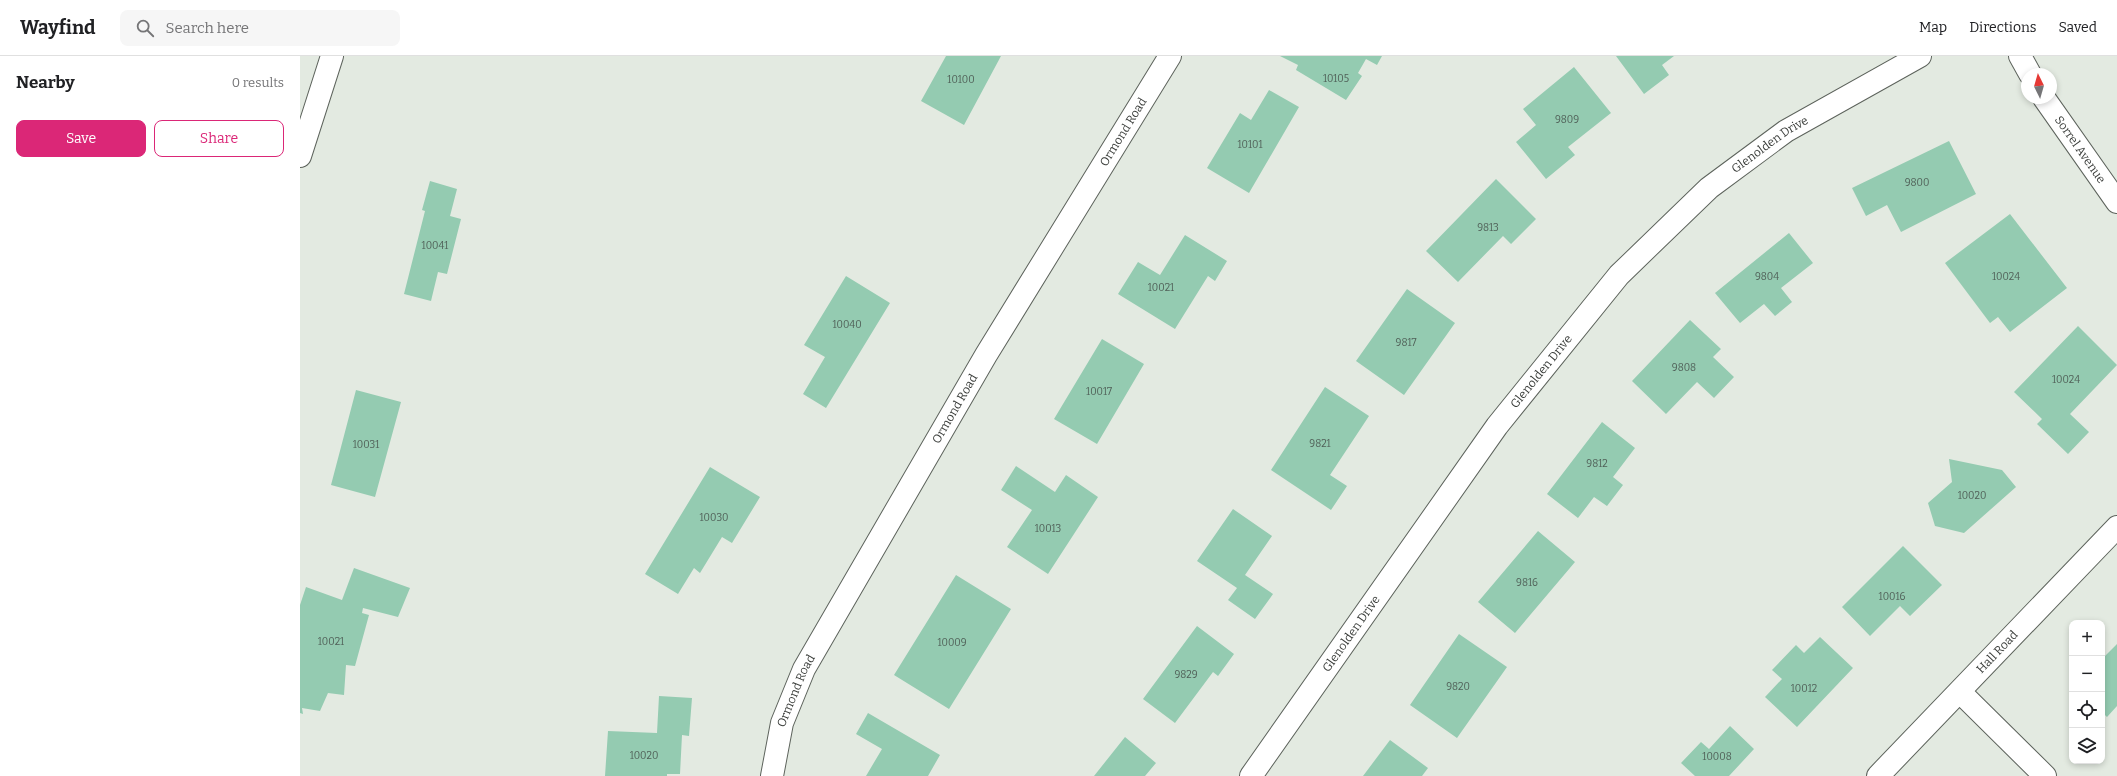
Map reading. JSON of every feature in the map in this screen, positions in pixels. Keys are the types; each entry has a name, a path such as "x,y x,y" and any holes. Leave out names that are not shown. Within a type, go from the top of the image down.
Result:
{"street":[{"path":"300,156 311,116 332,56"},
{"name":"Ormond Road","path":"772,776 782,722 804,670 986,355 1170,56"},
{"name":"Glenolden Drive","path":"1251,776 1497,426 1619,275 1709,188 1786,131 1920,56"},
{"path":"2020,56 2027,68"},
{"name":"Sorrel Avenue","path":"2048,104 2117,202"},
{"name":"Hall Road","path":"1878,776 2117,527"},
{"path":"1960,692 2045,776"}],"building":[{"path":"946,56 1001,56 964,125 921,101"},
{"path":"1280,56 1382,56 1377,65 1366,59 1358,73 1362,76 1346,100 1296,70 1298,65"},
{"path":"1616,56 1674,56 1662,65 1669,75 1644,94"},
{"path":"1574,67 1611,113 1568,147 1575,155 1546,179 1516,142 1536,125 1523,109"},
{"path":"1269,90 1299,107 1249,193 1207,168 1240,113 1251,120"},
{"path":"1949,141 1976,194 1901,232 1887,205 1866,216 1852,188"},
{"path":"1496,179 1536,219 1511,244 1503,236 1458,282 1426,251"},
{"path":"430,181 457,189 450,216 461,219 447,274 438,272 431,301 404,294 425,211 422,210"},
{"path":"2010,214 2067,288 2010,332 1998,317 1990,323 1945,263"},
{"path":"1789,233 1813,263 1781,288 1792,302 1775,316 1764,304 1740,323 1715,293"},
{"path":"1185,235 1227,261 1215,281 1208,276 1175,329 1118,294 1138,262 1160,275"},
{"path":"846,276 890,303 826,408 803,394 825,357 804,345"},
{"path":"1407,289 1455,323 1404,395 1356,361"},
{"path":"1690,320 1721,349 1713,357 1734,377 1714,398 1697,382 1666,414 1632,381"},
{"path":"2078,326 2117,365 2070,414 2089,432 2068,454 2037,424 2042,419 2014,392"},
{"path":"1102,339 1144,364 1097,444 1054,419"},
{"path":"1325,387 1369,416 1330,475 1347,486 1331,510 1271,470"},
{"path":"356,390 401,402 375,497 331,485"},
{"path":"1602,422 1635,448 1613,477 1623,485 1607,506 1594,497 1578,518 1547,494"},
{"path":"1949,459 2002,470 2016,487 1964,533 1935,526 1928,503 1952,482"},
{"path":"1016,466 1055,492 1066,475 1098,497 1048,574 1007,547 1032,510 1001,490"},
{"path":"710,467 760,497 732,543 722,537 700,573 694,568 678,594 645,574"},
{"path":"1233,509 1272,536 1245,575 1273,594 1255,619 1228,600 1237,588 1197,561"},
{"path":"1538,531 1575,562 1515,633 1478,602"},
{"path":"1903,546 1942,585 1910,616 1900,606 1870,636 1842,607"},
{"path":"354,568 410,588 398,617 363,608 362,613 369,615 355,666 346,665 344,695 328,693 320,711 302,708 303,714 300,713 300,605 306,587 342,600"},
{"path":"956,575 1011,609 949,709 894,675"},
{"path":"1197,626 1234,654 1218,676 1213,672 1175,723 1143,699"},
{"path":"1459,634 1507,667 1457,738 1410,705"},
{"path":"1820,637 1853,668 1797,727 1765,697 1782,679 1772,670 1796,645 1804,653"},
{"path":"2117,644 2117,706 2107,717 2105,715 2105,656"},
{"path":"659,696 692,698 689,736 682,735 680,774 667,774 667,776 605,776 608,731 657,733"},
{"path":"868,713 940,755 928,776 866,776 882,749 856,734"},
{"path":"1730,726 1754,749 1729,776 1695,776 1681,763 1701,742 1709,749"},
{"path":"1125,737 1156,763 1145,776 1094,776"},
{"path":"1390,740 1428,768 1422,776 1363,776"}]}
